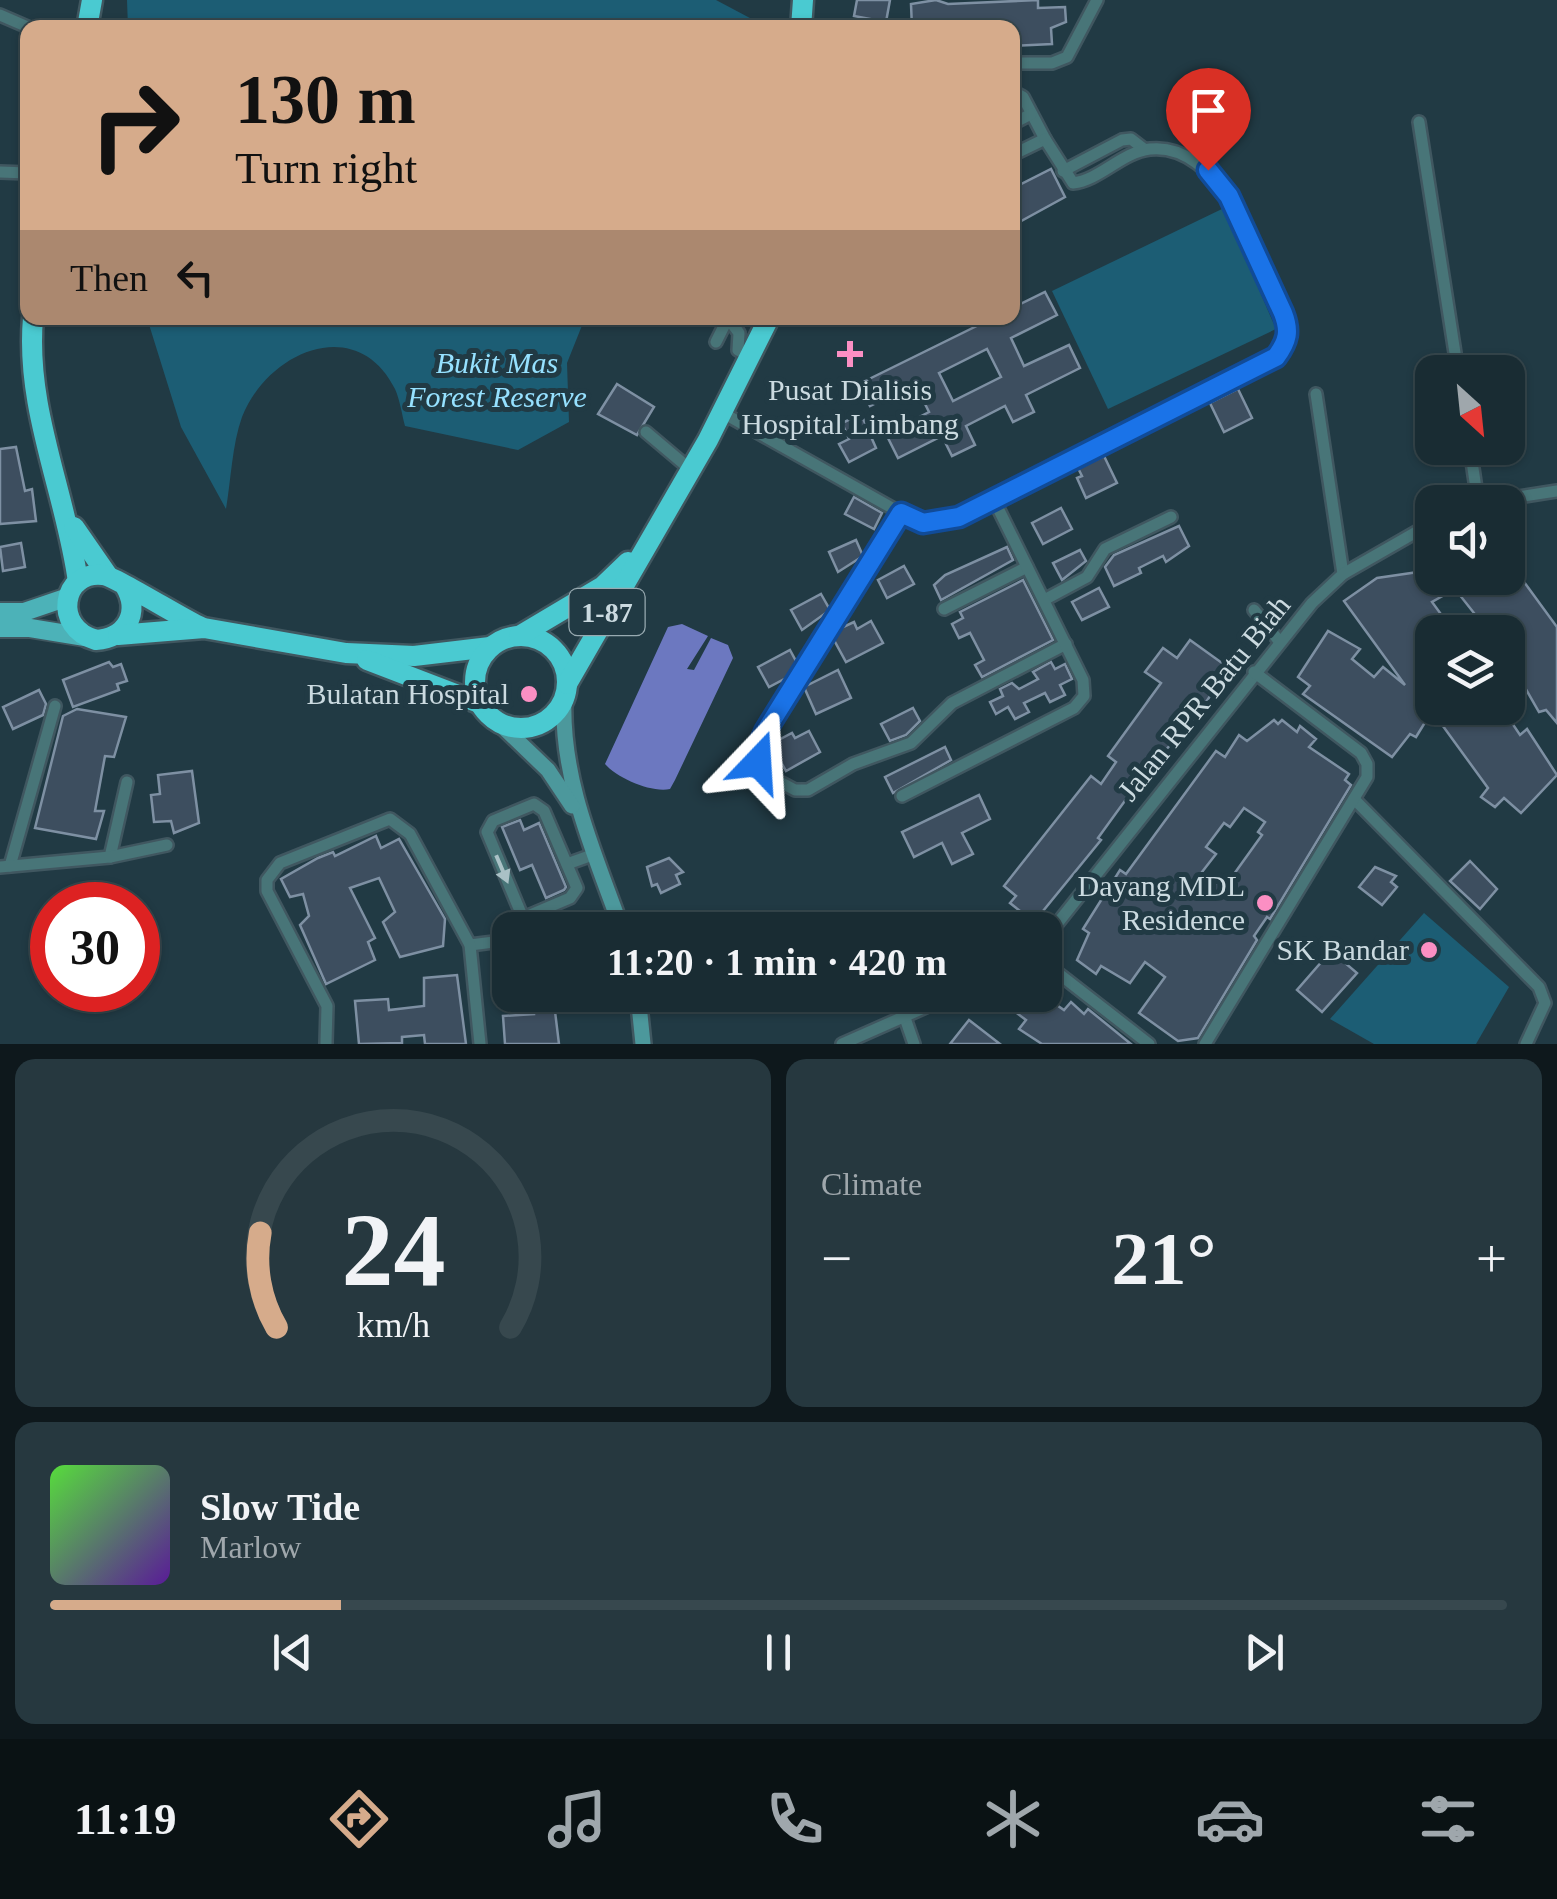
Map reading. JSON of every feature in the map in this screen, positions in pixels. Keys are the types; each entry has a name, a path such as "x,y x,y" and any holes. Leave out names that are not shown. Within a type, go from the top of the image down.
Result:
{"highway":[{"path":"33,325 30,358 36,400 47,453 70,521 73,589 69,620 85,637 108,640 118,635 204,628 346,652 414,656 490,648 518,636 534,638 559,655 566,692 544,722 530,728 500,724 479,703 346,652"},
{"name":"1-87","path":"566,692 691,470 766,325"},
{"path":"70,521 130,596 131,617 118,635"},
{"name":"1-87","path":"518,636 603,586 649,542"},
{"path":"73,589 116,581 204,628"},
{"path":"479,703 475,673 490,648"}],"main road":[{"path":"0,612 24,612 73,589"},
{"path":"0,628 30,628 85,637"},
{"path":"566,692 565,755 582,822 616,912"},
{"path":"500,724 548,770 582,822"},
{"path":"640,1012 644,1044"}],"street":[{"path":"1020,63 1052,63 1067,58 1098,0"},
{"path":"722,413 923,523 942,521 994,498 1276,357 1284,347 1288,327 1219,180 1183,154 1166,148 1144,149 1076,184 1062,171 1020,94"},
{"path":"1020,120 1031,114"},
{"path":"1418,122 1455,355"},
{"path":"1020,151 1045,139"},
{"path":"716,342 724,325"},
{"path":"733,325 738,333 738,350 752,357"},
{"path":"1316,394 1343,574"},
{"path":"646,432 691,470"},
{"path":"1525,496 1557,491"},
{"path":"902,796 1080,703 1085,688 994,498"},
{"path":"901,513 766,730 757,750 765,774 795,790 808,790 853,764 911,743 952,702 1066,644"},
{"path":"1044,600 1087,577 1105,549 1171,517"},
{"name":"Jalan RPR Batu Biah","path":"1062,918 1280,641 1343,574 1415,533"},
{"path":"944,609 1027,567"},
{"path":"1254,610 1280,641"},
{"path":"1205,1044 1366,777 1367,764 1361,753 1254,672"},
{"path":"55,706 5,866 110,857 167,845"},
{"path":"110,857 127,782"},
{"path":"1354,800 1538,987 1545,1003 1526,1044"},
{"path":"518,912 488,836 490,824 538,805 576,883 574,895 544,912"},
{"path":"326,1042 327,1006 267,891 271,870 382,820 398,821 410,834 470,946 480,1044"},
{"path":"567,864 595,854"},
{"path":"470,946 492,943"},
{"path":"1062,976 1148,1044"},
{"path":"842,1044 918,1012"},
{"path":"905,1018 914,1044"}],"green space":[{"path":"127,0 716,0 754,20 128,20"},
{"path":"1224,208 1276,329 1108,409 1052,291"},
{"name":"Bukit Mas Forest Reserve","path":"149,325 582,325 567,363 569,422 518,450 405,426 395,389 379,366 359,352 337,347 314,350 292,359 254,394 242,417 226,509 181,427"},
{"name":"SK Bandar","path":"1424,913 1509,987 1476,1044 1374,1044 1330,1019"}],"water":[{"path":"682,624 708,636 687,669 694,670 711,638 728,645 733,658 670,789 644,787 605,764 668,627"}],"building":[{"path":"857,0 890,0 886,20 854,16"},
{"path":"936,0 948,4 1038,0 1038,8 1065,7 1066,22 1051,28 1052,44 1020,46 1020,20 912,20 911,4"},
{"path":"1051,169 1065,197 1020,222 1020,182"},
{"path":"1045,292 1057,315 1011,338 1024,366 1069,345 1080,368 1026,395 1034,412 1013,422 1005,406 966,426 975,445 952,456 942,436 898,458 886,434 929,412 915,384 870,406 859,384 979,325 1020,325 1020,304","holes":["987,349 1001,377 953,401 939,373"]},
{"path":"617,384 654,407 637,435 598,414"},
{"path":"1238,389 1252,418 1224,432 1210,403"},
{"path":"861,414 876,448 849,462 839,444 849,439 842,423"},
{"path":"16,447 25,491 32,489 36,521 0,524 0,449"},
{"path":"1104,456 1117,483 1086,498 1077,478 1082,476 1078,468"},
{"path":"854,497 882,513 874,529 845,514"},
{"path":"1061,508 1072,529 1043,544 1032,523"},
{"path":"1179,526 1189,546 1166,562 1163,556 1139,568 1141,573 1114,586 1105,567 1114,555"},
{"path":"856,540 863,556 838,572 829,552"},
{"path":"21,543 25,567 3,571 0,547"},
{"path":"1007,547 1013,560 941,600 934,585 945,575"},
{"path":"1080,550 1086,561 1062,580 1053,563"},
{"path":"904,566 914,584 887,598 878,580"},
{"path":"1415,572 1415,595 1444,595 1432,602 1442,615 1415,615 1415,725 1423,725 1416,737 1410,734 1392,757 1303,694 1310,686 1298,677 1328,631 1360,649 1352,659 1374,677 1383,667 1405,685 1344,601 1377,578"},
{"path":"1023,580 1053,640 982,677 975,665 984,660 970,633 959,638 952,624 963,618 960,612"},
{"path":"1525,583 1557,627 1557,723 1546,710 1539,712 1525,688 1525,615 1476,615 1460,595 1525,595"},
{"path":"1099,588 1109,607 1082,620 1072,602"},
{"path":"821,594 830,610 802,630 791,610"},
{"path":"871,621 883,643 846,662 834,640 841,628 854,622 857,629"},
{"path":"1190,640 1229,668 1198,714 1164,752 1136,793 1132,791 1098,838 1101,840 1042,912 1021,912 1010,903 1016,896 1004,886 1091,776 1101,784 1116,762 1108,756 1161,683 1145,672 1163,648 1177,658"},
{"path":"790,650 797,663 788,677 769,687 758,667"},
{"path":"109,662 113,667 121,664 127,681 117,684 119,690 73,707 63,680"},
{"path":"1051,662 1055,669 1065,664 1072,679 1060,685 1065,695 1050,702 1045,693 1024,703 1029,712 1015,719 1008,707 996,714 990,702 1003,696 1000,689 1012,683 1019,689 1038,679 1033,672"},
{"path":"838,670 851,698 816,714 804,687"},
{"path":"39,690 46,704 43,715 13,729 3,707"},
{"path":"913,708 920,721 906,735 890,741 881,724"},
{"path":"77,709 126,717 114,757 105,756 95,811 104,811 96,839 35,828 63,716"},
{"path":"1274,720 1278,724 1282,720 1297,732 1300,726 1316,739 1309,747 1349,774 1345,780 1351,785 1270,919 1267,917 1254,936 1257,940 1198,1038 1178,1041 1139,1013 1165,977 1145,962 1130,983 1101,966 1096,974 1077,960 1089,933 1083,929 1120,870 1126,874 1216,751 1225,757 1239,735 1247,741","holes":["1244,808 1265,822 1258,832 1262,835 1224,888 1202,872 1216,854 1206,847 1224,823 1230,827"]},
{"path":"1442,725 1513,725 1520,735 1527,729 1557,775 1521,813 1504,798 1495,807 1481,797 1488,788"},
{"path":"809,731 820,752 786,771 771,744 792,733 795,738"},
{"path":"945,747 951,760 893,793 885,777"},
{"path":"192,771 199,823 174,833 171,821 154,822 151,795 160,794 158,775"},
{"path":"979,795 990,819 962,833 973,854 952,864 942,843 914,857 902,832"},
{"path":"520,820 524,830 539,823 564,890 546,898 532,865 520,870 502,827"},
{"path":"376,836 381,848 399,839 445,919 443,946 400,957 383,922 395,912 379,878 350,888 375,938 368,942 375,960 326,984 300,925 309,916 303,894 290,897 281,879 318,858 333,852 335,856"},
{"path":"669,858 683,872 676,875 680,884 661,893 657,884 652,886 647,867"},
{"path":"1470,861 1497,889 1480,909 1450,881"},
{"path":"1375,867 1396,876 1391,882 1397,887 1382,905 1359,887"},
{"path":"1331,951 1357,973 1322,1012 1297,990"},
{"path":"457,975 466,1044 425,1044 424,1035 402,1037 402,1043 359,1044 355,1001 388,999 389,1010 424,1006 424,978"},
{"path":"1071,1002 1084,1014 1088,1009 1131,1044 1042,1044 1019,1029 1026,1020 1015,1012 1062,1012"},
{"path":"555,1012 559,1044 505,1044 503,1016"},
{"path":"969,1020 1000,1044 950,1044"}],"place":[{"name":"Pusat Dialisis Hospital Limbang","path":"850,354"},
{"name":"Bulatan Hospital","path":"529,694"},
{"name":"Dayang MDL Residence","path":"1265,903"},
{"name":"SK Bandar","path":"1429,950"}],"route":[{"path":"758,762 757,750 766,730 901,513 923,523 959,517 1276,357 1284,347 1288,327 1283,313 1229,196 1208,170"}]}
